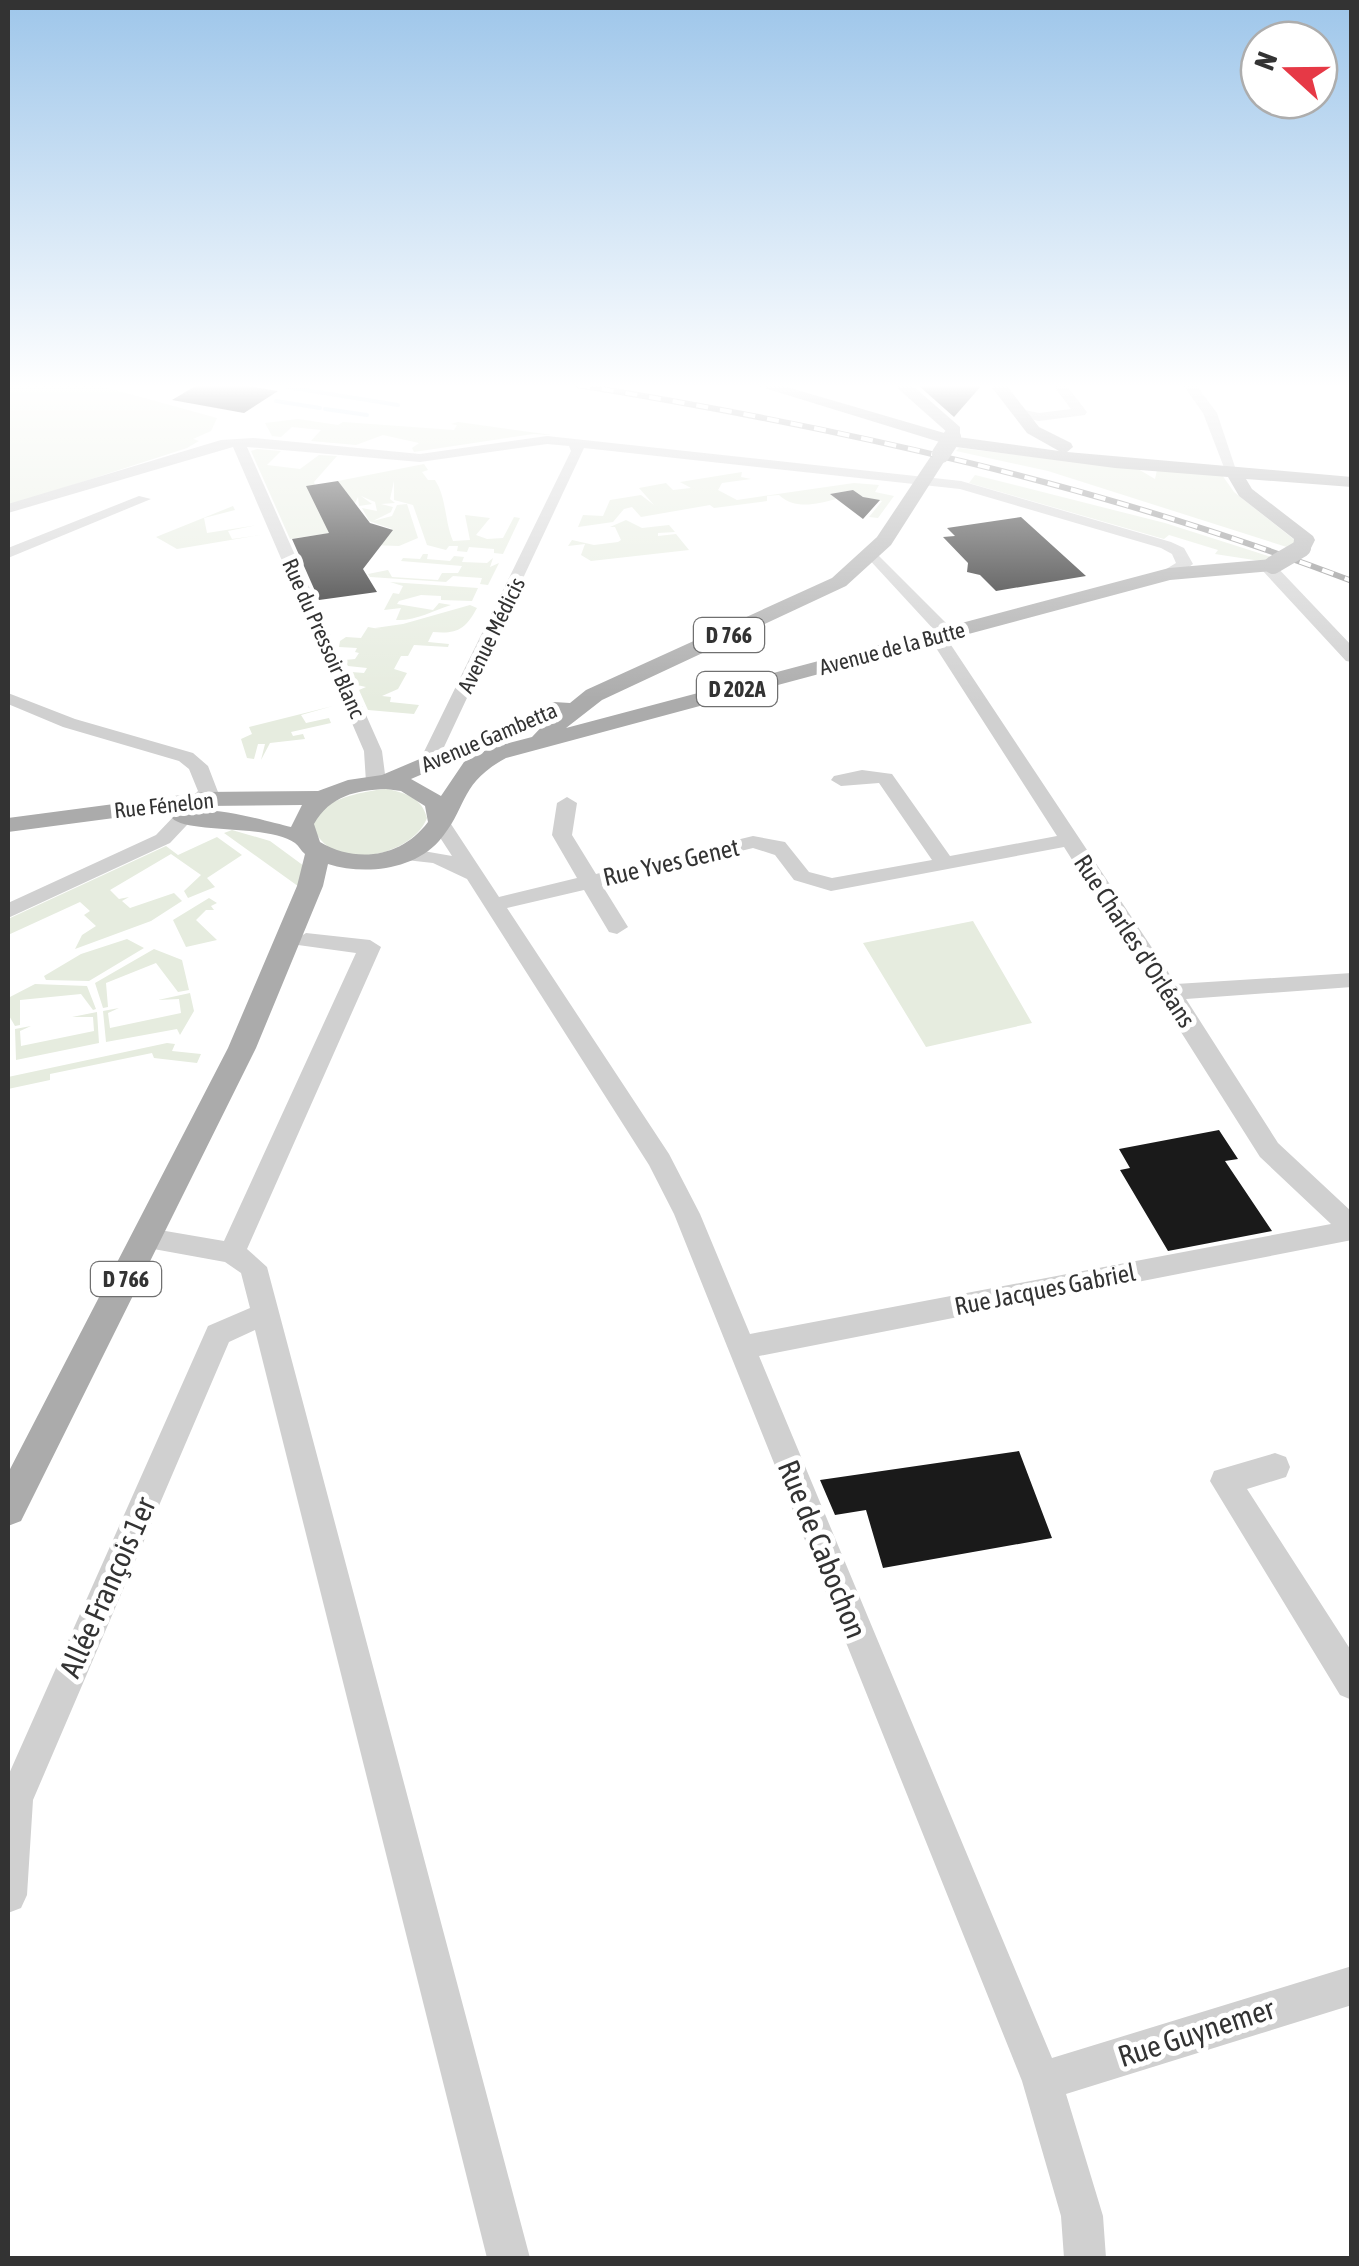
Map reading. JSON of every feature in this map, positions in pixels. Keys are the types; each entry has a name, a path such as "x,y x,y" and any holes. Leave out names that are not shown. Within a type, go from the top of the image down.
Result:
{"main road":[{"name":"D 766","path":"536,742 594,695 817,594 872,554 916,491"},
{"path":"1244,491 1301,534 1306,545 1259,568"},
{"name":"Avenue de la Butte","path":"406,854 422,845 472,767 484,758 1169,574 1259,568"},
{"name":"Avenue Gambetta","path":"322,798 347,787 381,782 594,695"},
{"path":"381,782 424,792 436,803 440,819"},
{"path":"311,845 302,824 308,810 322,798"},
{"name":"Rue Fénelon","path":"8,825 205,799 322,798"},
{"name":"Rue Fénelon","path":"8,840 131,821 235,820 363,862"},
{"name":"D 766","path":"8,1509 242,1048 310,886 311,845"},
{"path":"363,862 406,854"},
{"name":"D 766","path":"242,1048 306,940 335,882 363,862"}],"street":[{"path":"8,510 67,491"},
{"name":"Rue du Pressoir Blanc","path":"259,491 374,751 381,782"},
{"name":"Avenue Médicis","path":"428,762 559,491"},
{"path":"981,491 1166,545 1178,551 1184,564 1169,574"},
{"path":"8,554 144,499"},
{"name":"Rue Charles d'Orléans","path":"872,554 942,635 1068,840 1269,1150 1352,1229"},
{"path":"1259,568 1285,584 1352,658"},
{"path":"1259,568 1285,584"},
{"path":"8,698 69,723 186,757 198,766 207,786 205,799 163,839 8,911"},
{"name":"Avenue Médicis","path":"451,718 461,748"},
{"path":"840,780 862,776 885,778 945,864"},
{"path":"566,802 562,835 618,927"},
{"name":"Rue de Cabochon","path":"440,819 660,1161 687,1214 1042,2081 1082,2216 1085,2258"},
{"name":"Rue Yves Genet","path":"494,906 753,842 772,842 784,851 801,876 831,885 1068,840"},
{"path":"406,854 438,857 475,877"},
{"path":"306,940 370,947 243,1260 265,1314 509,2258"},
{"path":"1170,992 1352,980"},
{"name":"Rue Jacques Gabriel","path":"739,1348 1352,1229"},
{"path":"148,1238 243,1260"},
{"name":"Allée François 1er","path":"8,1895 15,1800 218,1334 265,1314"},
{"path":"1275,1466 1225,1482 1352,1683"},
{"name":"Rue Guynemer","path":"1042,2081 1352,1985"}],"shaded area":[{"path":"8,491 55,491 8,506"},
{"path":"269,491 317,491 330,533 290,539"},
{"path":"344,491 392,491 390,499 395,503 381,504 393,507 391,512 373,521 392,516 397,505 407,504 418,538 399,546 369,545 392,529 369,521 362,508 377,511 375,502 361,496 372,504 359,506 358,497 354,505"},
{"path":"394,491 440,491 453,541 470,540 465,515 490,518 476,535 487,539 503,538 514,517 520,518 503,554 494,553 494,549 469,547 467,552 457,551 458,546 446,550 427,545 413,505 394,500"},
{"path":"641,491 719,491 737,500 801,491 849,491 831,494 836,499 821,503 792,503 779,495 767,496 767,501 714,508 710,505 641,517 632,507 624,509 613,522 578,527 583,515 603,516 610,500 641,495 654,505"},
{"path":"854,491 894,496 878,518 869,517 882,501"},
{"path":"996,491 1037,491 1165,523 1274,558 1267,562 1215,554 1218,550 1169,535 1164,539"},
{"path":"1110,491 1233,491 1296,541 1290,548"},
{"path":"233,506 235,510 204,518 207,533 257,525 228,531 232,539 261,535 177,549 156,537"},
{"path":"626,520 642,528 669,525 675,532 658,536 676,534 689,550 591,561 581,555 585,544 568,546 572,540 594,545 618,542 621,540 615,527 610,527"},
{"path":"428,554 427,559 450,561 454,556 464,557 462,562 487,563 493,558 490,567 499,563 488,585 480,584 482,578 453,576 446,582 370,577 368,574 388,570 392,577 438,580 442,573 458,573 462,566 401,561 420,559"},
{"path":"390,582 478,588 472,601 421,595 399,601 397,604 433,610 439,603 451,605 417,617 396,620 401,608 384,610 393,593 399,594 403,586"},
{"path":"470,605 477,608 464,626 454,631 433,632 428,642 449,644 448,647 414,645 394,669 407,673 398,689 382,696 391,697 390,702 419,705 414,714 368,710 359,690 366,687 357,685 351,672 364,673 367,668 348,666 345,660 355,659 359,653 355,652 357,648 339,647 340,641 346,637 361,638 368,627 385,630 375,628"},
{"path":"333,706 301,715 306,723 329,718 331,723 291,732 293,736 303,734 305,739 270,743 261,760 265,744 258,744 254,759 247,758 241,739 252,734 249,727"},
{"path":"387,789 412,797 425,811 427,818 408,841 378,854 361,856 331,849 320,839 314,827 315,817 323,808 349,796"},
{"path":"232,830 270,841 304,866 302,889 224,833"},
{"path":"217,837 242,855 207,878 215,887 188,898 184,891 201,875 171,854 110,890 119,899 129,897 122,901 130,908 174,893 182,901 151,921 75,949 82,935 96,926 84,915 90,911 80,902 8,935 8,919 166,846 178,855"},
{"path":"209,898 217,903 211,906 214,910 206,910 196,920 217,940 186,947 173,920"},
{"path":"973,921 1032,1023 926,1047 863,943"},
{"path":"127,939 144,948 89,981 46,980 44,976 81,954"},
{"path":"154,949 182,960 189,990 178,992 156,963 106,983 108,1007 103,1008 95,983"},
{"path":"35,984 87,986 96,1009 81,994 20,1000 20,1025 15,1026 8,1014 8,998"},
{"path":"190,993 194,1011 180,1035 177,1029 106,1042 103,1011 119,1008 108,1013 110,1028 181,1013 179,999 158,1000"},
{"path":"97,1012 99,1043 16,1060 15,1029 31,1026 20,1031 21,1046 94,1031 93,1017 72,1017"},
{"path":"175,1044 172,1051 201,1054 197,1063 154,1058 152,1053 50,1074 50,1080 8,1089 8,1077"}],"building":[{"path":"308,491 345,491 370,523 393,530 363,569 377,592 319,600 292,539 329,533"},
{"path":"854,491 880,500 863,519 830,494"},
{"path":"1021,517 1086,576 996,591 980,575 967,572 968,563 943,537 955,536 947,528"},
{"path":"1219,1130 1238,1159 1225,1161 1272,1231 1168,1251 1120,1170 1130,1168 1119,1149"},
{"path":"1019,1451 1052,1538 883,1568 866,1510 835,1515 820,1480"}],"railway":[{"path":"1076,491 1258,547 1352,581"}]}
